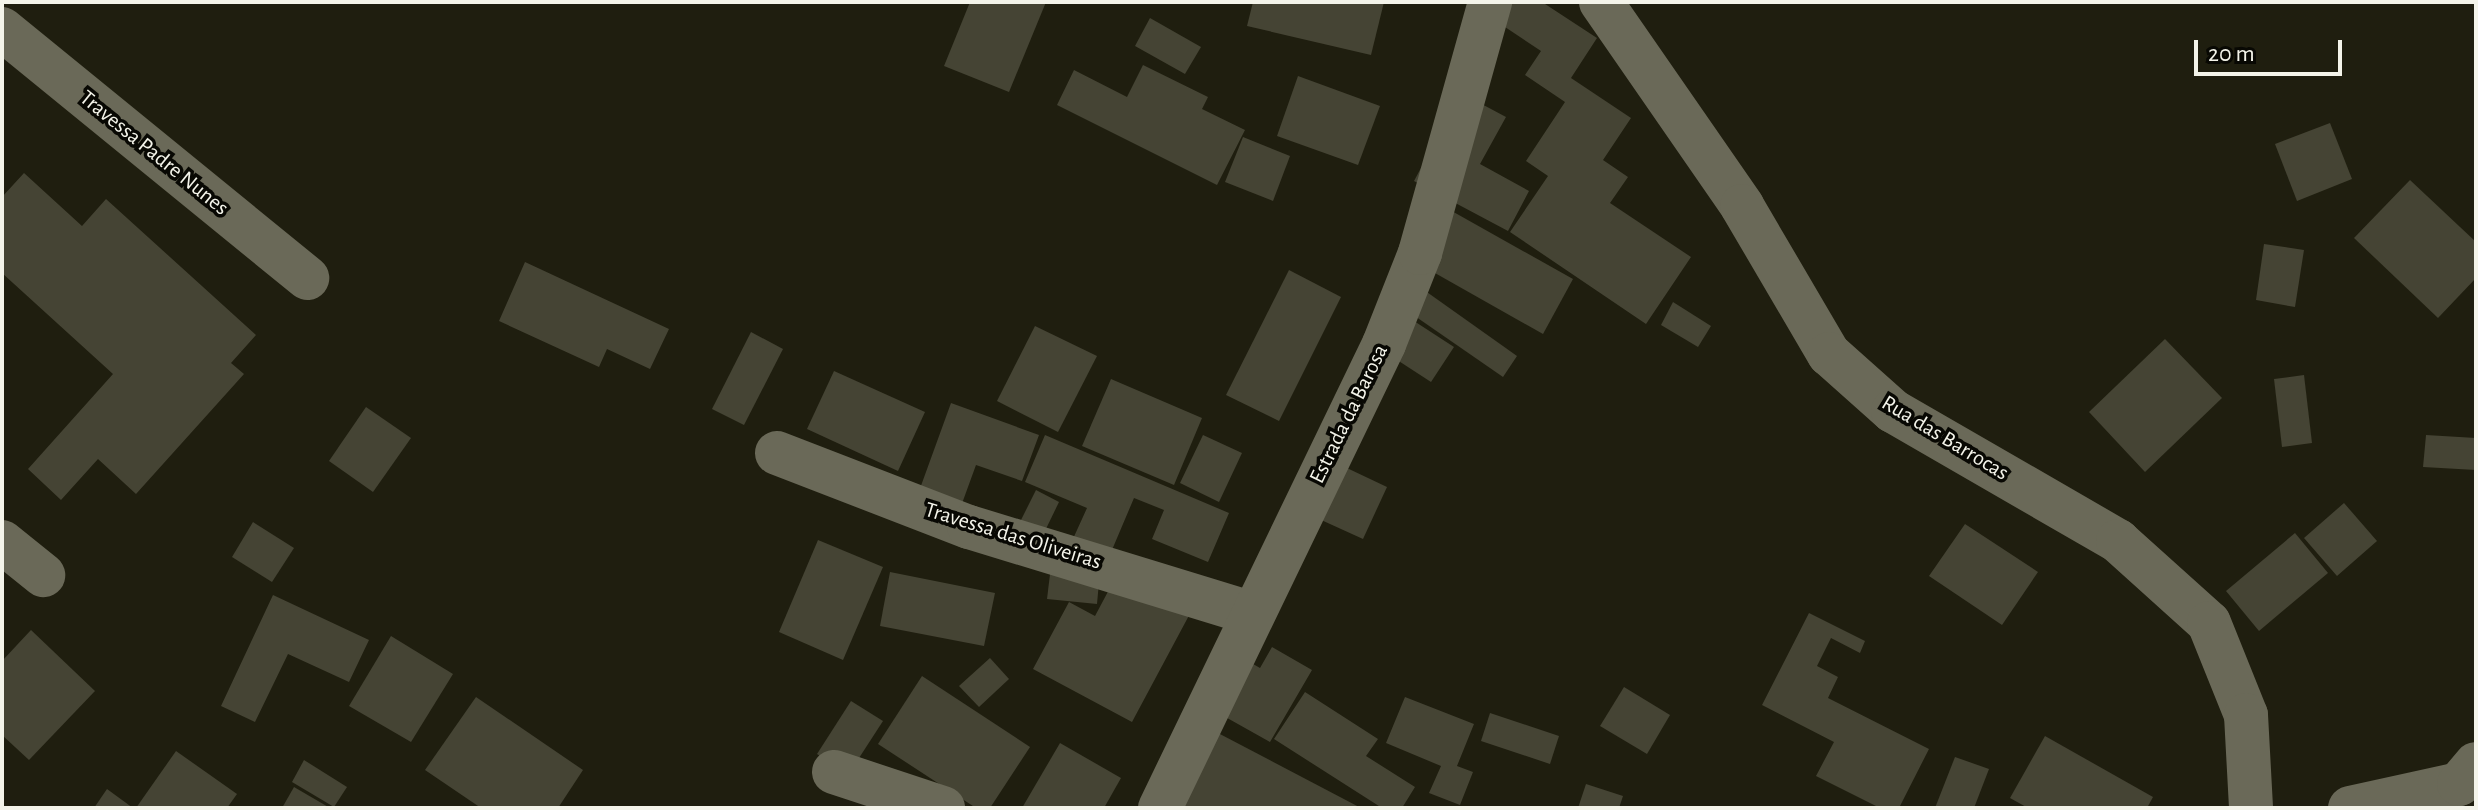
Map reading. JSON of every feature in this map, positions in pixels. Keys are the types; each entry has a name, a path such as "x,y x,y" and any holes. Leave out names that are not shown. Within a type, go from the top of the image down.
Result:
{"street":[{"name":"Estrada da Barosa","path":"1160,808 1251,613 1384,344 1420,253 1490,2"},
{"name":"Rua das Barrocas","path":"1601,2 1742,206 1829,354 1893,411 2118,541 2209,623 2246,715 2251,808"},
{"name":"Travessa Padre Nunes","path":"2,29 307,278"},
{"name":"Travessa das Oliveiras","path":"777,453 969,527 1251,613"},
{"path":"2,542 43,575"},
{"path":"834,772 943,808"},
{"path":"2350,808 2464,785"}],"building":[{"path":"970,2 1046,2 1009,92 944,66"},
{"path":"1253,2 1384,2 1371,55 1247,26"},
{"path":"1513,2 1542,2 1597,38 1571,78 1631,118 1603,160 1628,177 1610,203 1691,257 1646,324 1510,232 1548,176 1526,161 1565,102 1525,75 1541,51 1499,23"},
{"path":"1150,18 1201,47 1185,74 1135,46"},
{"path":"1143,65 1208,97 1202,109 1245,130 1217,185 1057,105 1074,70 1127,97"},
{"path":"1298,76 1380,106 1358,165 1277,136"},
{"path":"1461,93 1506,117 1480,164 1529,191 1508,231 1414,181"},
{"path":"2330,123 2352,179 2297,201 2275,144"},
{"path":"1243,137 1290,156 1273,201 1225,182"},
{"path":"24,173 82,226 106,199 256,335 231,363 244,374 136,494 98,459 61,500 28,469 113,374 2,273 2,197"},
{"path":"2410,180 2476,242 2476,278 2438,318 2354,238"},
{"path":"1450,210 1573,279 1543,334 1419,264"},
{"path":"2264,244 2304,250 2295,307 2256,300"},
{"path":"525,262 669,329 650,369 607,349 599,367 499,321"},
{"path":"1289,270 1341,297 1279,421 1226,395"},
{"path":"1424,290 1517,356 1503,377 1409,312"},
{"path":"1673,302 1711,326 1698,347 1661,325"},
{"path":"1414,321 1454,347 1431,382 1391,356"},
{"path":"1035,326 1097,356 1058,432 997,401"},
{"path":"751,332 783,349 744,425 712,409"},
{"path":"2165,339 2222,398 2145,472 2089,412"},
{"path":"834,371 925,412 898,471 807,429"},
{"path":"2304,375 2312,443 2282,447 2274,379"},
{"path":"1111,379 1202,418 1174,485 1082,446"},
{"path":"951,403 1039,435 1022,481 976,465 956,520 914,505"},
{"path":"366,407 411,438 373,492 329,461"},
{"path":"1045,435 1229,513 1208,562 1152,539 1164,510 1134,498 1109,557 1072,541 1087,508 1025,482"},
{"path":"1203,435 1242,453 1219,502 1180,483"},
{"path":"2426,435 2476,438 2476,470 2423,467"},
{"path":"1311,451 1387,487 1363,539 1286,504"},
{"path":"1036,490 1059,502 1043,535 1019,524"},
{"path":"2344,503 2377,541 2337,576 2304,538"},
{"path":"253,522 294,548 272,582 232,557"},
{"path":"1965,524 2038,572 2002,625 1929,576"},
{"path":"2295,533 2328,573 2259,631 2226,591"},
{"path":"818,540 883,567 843,660 779,632"},
{"path":"1051,566 1100,571 1097,604 1047,599"},
{"path":"1120,569 1193,608 1132,722 1033,669 1069,602 1095,616"},
{"path":"890,572 995,593 984,646 880,626"},
{"path":"273,595 369,640 349,682 288,654 255,722 221,706"},
{"path":"1809,613 1865,641 1860,653 1831,638 1817,666 1838,677 1828,698 1929,749 1899,808 1880,808 1816,776 1834,742 1762,705"},
{"path":"31,630 95,691 29,760 2,735 2,661"},
{"path":"391,636 453,674 411,742 349,706"},
{"path":"1272,647 1312,670 1270,742 1204,705 1234,653 1260,668"},
{"path":"990,658 1009,679 979,707 959,686"},
{"path":"922,676 1030,747 990,808 976,808 878,744"},
{"path":"1624,687 1670,715 1647,754 1600,726"},
{"path":"1305,692 1378,739 1366,756 1415,787 1402,808 1382,808 1274,739"},
{"path":"476,697 583,770 558,808 481,808 425,770"},
{"path":"1405,697 1474,724 1457,766 1473,772 1460,805 1429,793 1441,766 1386,743"},
{"path":"851,701 883,721 848,775 817,754"},
{"path":"1490,713 1559,736 1550,764 1481,741"},
{"path":"1218,733 1361,808 1179,808"},
{"path":"2045,736 2153,797 2147,808 2028,808 2010,798"},
{"path":"1060,743 1121,778 1104,808 1022,808"},
{"path":"176,751 237,794 227,808 136,808"},
{"path":"1955,757 1989,769 1974,808 1935,808"},
{"path":"304,760 347,787 334,807 292,782"},
{"path":"1586,784 1623,796 1619,808 1578,808"},
{"path":"294,787 330,808 282,808"},
{"path":"107,789 133,808 94,808"}]}
